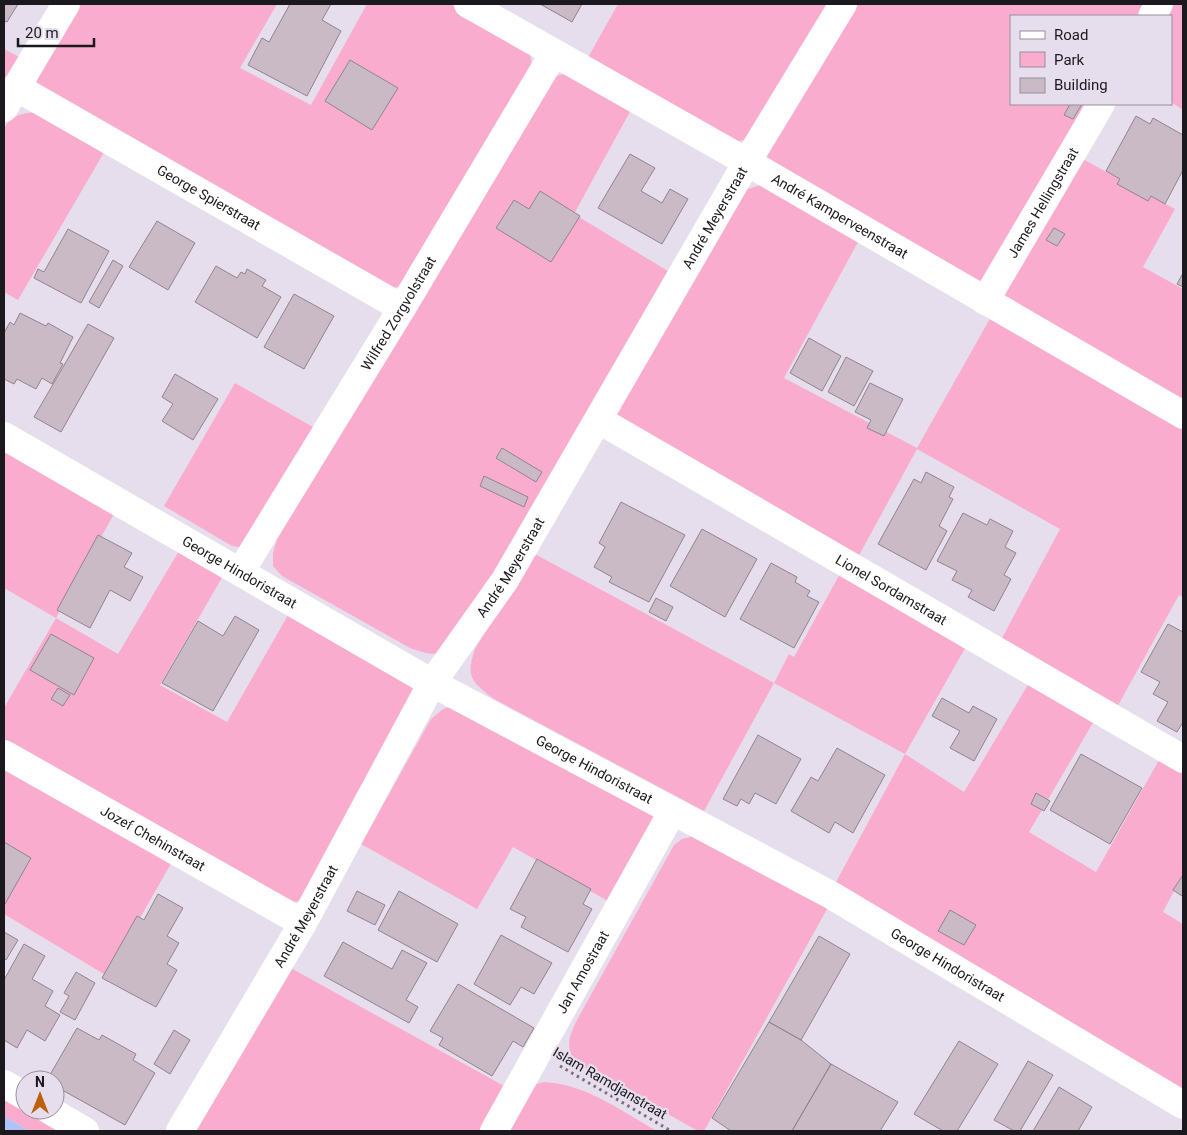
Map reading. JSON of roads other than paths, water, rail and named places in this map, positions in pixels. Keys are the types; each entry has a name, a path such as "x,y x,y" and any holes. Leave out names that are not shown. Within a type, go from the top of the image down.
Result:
{"street":[{"path":"10,98 66,4"},
{"name":"André Kamperveenstraat","path":"468,4 747,162 1183,415"},
{"name":"André Meyerstraat","path":"180,1131 303,923 432,683 505,580 747,162 843,4"},
{"path":"1153,15 1159,4"},
{"name":"Wilfred Zorgvolstraat","path":"241,572 402,308 554,53"},
{"name":"George Spierstraat","path":"10,98 402,308"},
{"name":"James Hellingstraat","path":"985,301 1100,105"},
{"name":"Lionel Sordamstraat","path":"599,420 1183,759"},
{"name":"George Hindoristraat","path":"4,436 432,683 831,895 1183,1106"},
{"name":"Jozef Chehinstraat","path":"4,754 303,923"},
{"name":"Jan Amostraat","path":"494,1131 672,812"},
{"path":"4,1084 15,1090"},
{"path":"65,1120 85,1131"}],"water":[{"path":"4,1116 29,1131 4,1131"}]}
